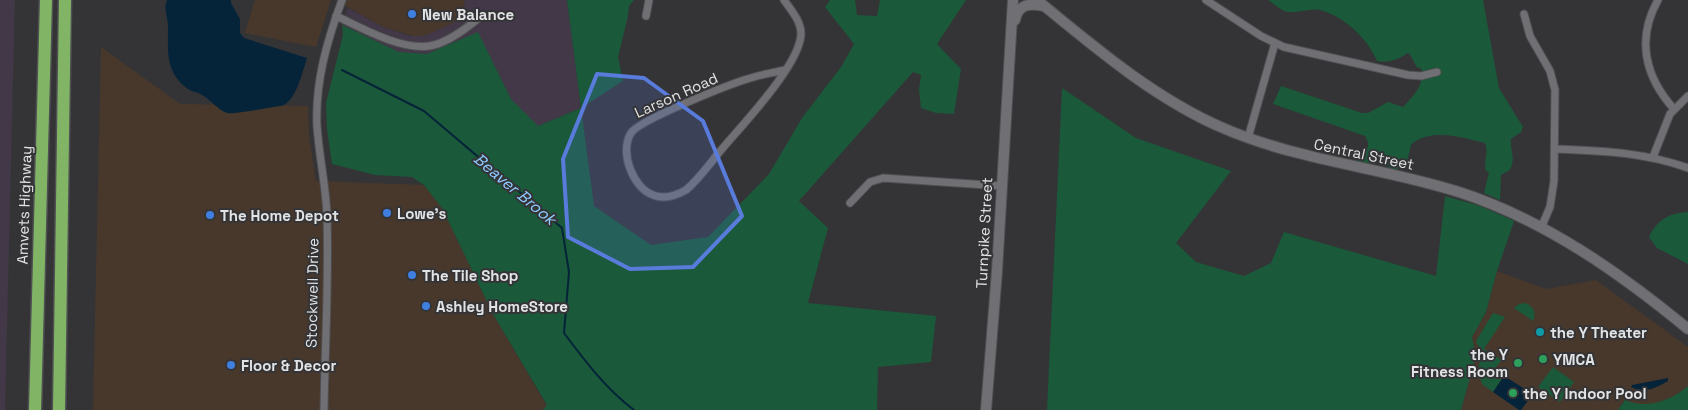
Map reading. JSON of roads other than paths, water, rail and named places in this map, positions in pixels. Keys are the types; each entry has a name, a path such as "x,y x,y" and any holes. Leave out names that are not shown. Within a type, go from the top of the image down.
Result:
{"highway":[{"name":"Amvets Highway","path":"35,410 46,0"},
{"path":"59,410 65,0"}],"main road":[{"name":"Turnpike Street","path":"986,410 1013,0"},
{"name":"Turnpike Street","path":"1010,58 1016,16 1020,9 1036,3"},
{"name":"Central Street","path":"1036,3 1108,57 1166,97 1203,118 1248,138 1302,155 1459,192 1512,213 1599,262 1688,329"}],"street":[{"name":"Stockwell Drive","path":"324,410 327,216 317,105 322,65 342,0"},
{"path":"646,16 649,0"},
{"name":"Larson Road","path":"784,0 799,22 801,32 799,46 785,70 768,95 686,190 668,196 655,196 640,185 628,163 626,153 629,138 634,130 653,118 744,80 785,70"},
{"path":"1206,0 1275,43 1296,51 1408,75 1421,76 1436,72"},
{"path":"1658,0 1647,29 1647,58 1656,86 1674,109"},
{"path":"1524,14 1530,36 1554,82 1556,149 1552,195 1550,207 1541,228"},
{"path":"336,16 394,41 418,46 430,46 439,43 468,27 480,17"},
{"path":"1248,138 1275,43"},
{"path":"1653,157 1664,127 1674,109 1688,96"},
{"path":"1556,149 1631,153 1653,157 1688,168"},
{"path":"850,203 870,182 883,178 1002,186"}],"water":[{"path":"167,0 231,0 240,19 240,33 244,38 307,58 298,86 291,99 281,106 227,113 200,94 188,89 175,76 169,61"},
{"name":"the Y Indoor Pool","path":"1504,376 1533,394 1521,410 1493,392"},
{"path":"1668,378 1668,381 1659,386 1646,390 1631,387 1632,385"}],"waterway":[{"name":"Beaver Brook","path":"342,70 424,111 562,228 569,272 564,333 605,384 634,410"}],"place":[{"name":"New Balance","path":"412,14"},
{"name":"Lowe's","path":"387,213"},
{"name":"The Home Depot","path":"210,215"},
{"name":"The Tile Shop","path":"412,275"},
{"name":"Ashley HomeStore","path":"426,306"},
{"name":"the Y Theater","path":"1540,332"},
{"name":"YMCA","path":"1543,359"},
{"name":"the Y Fitness Room","path":"1518,363"},
{"name":"Floor & Decor","path":"231,365"},
{"name":"the Y Indoor Pool","path":"1513,393"}]}
